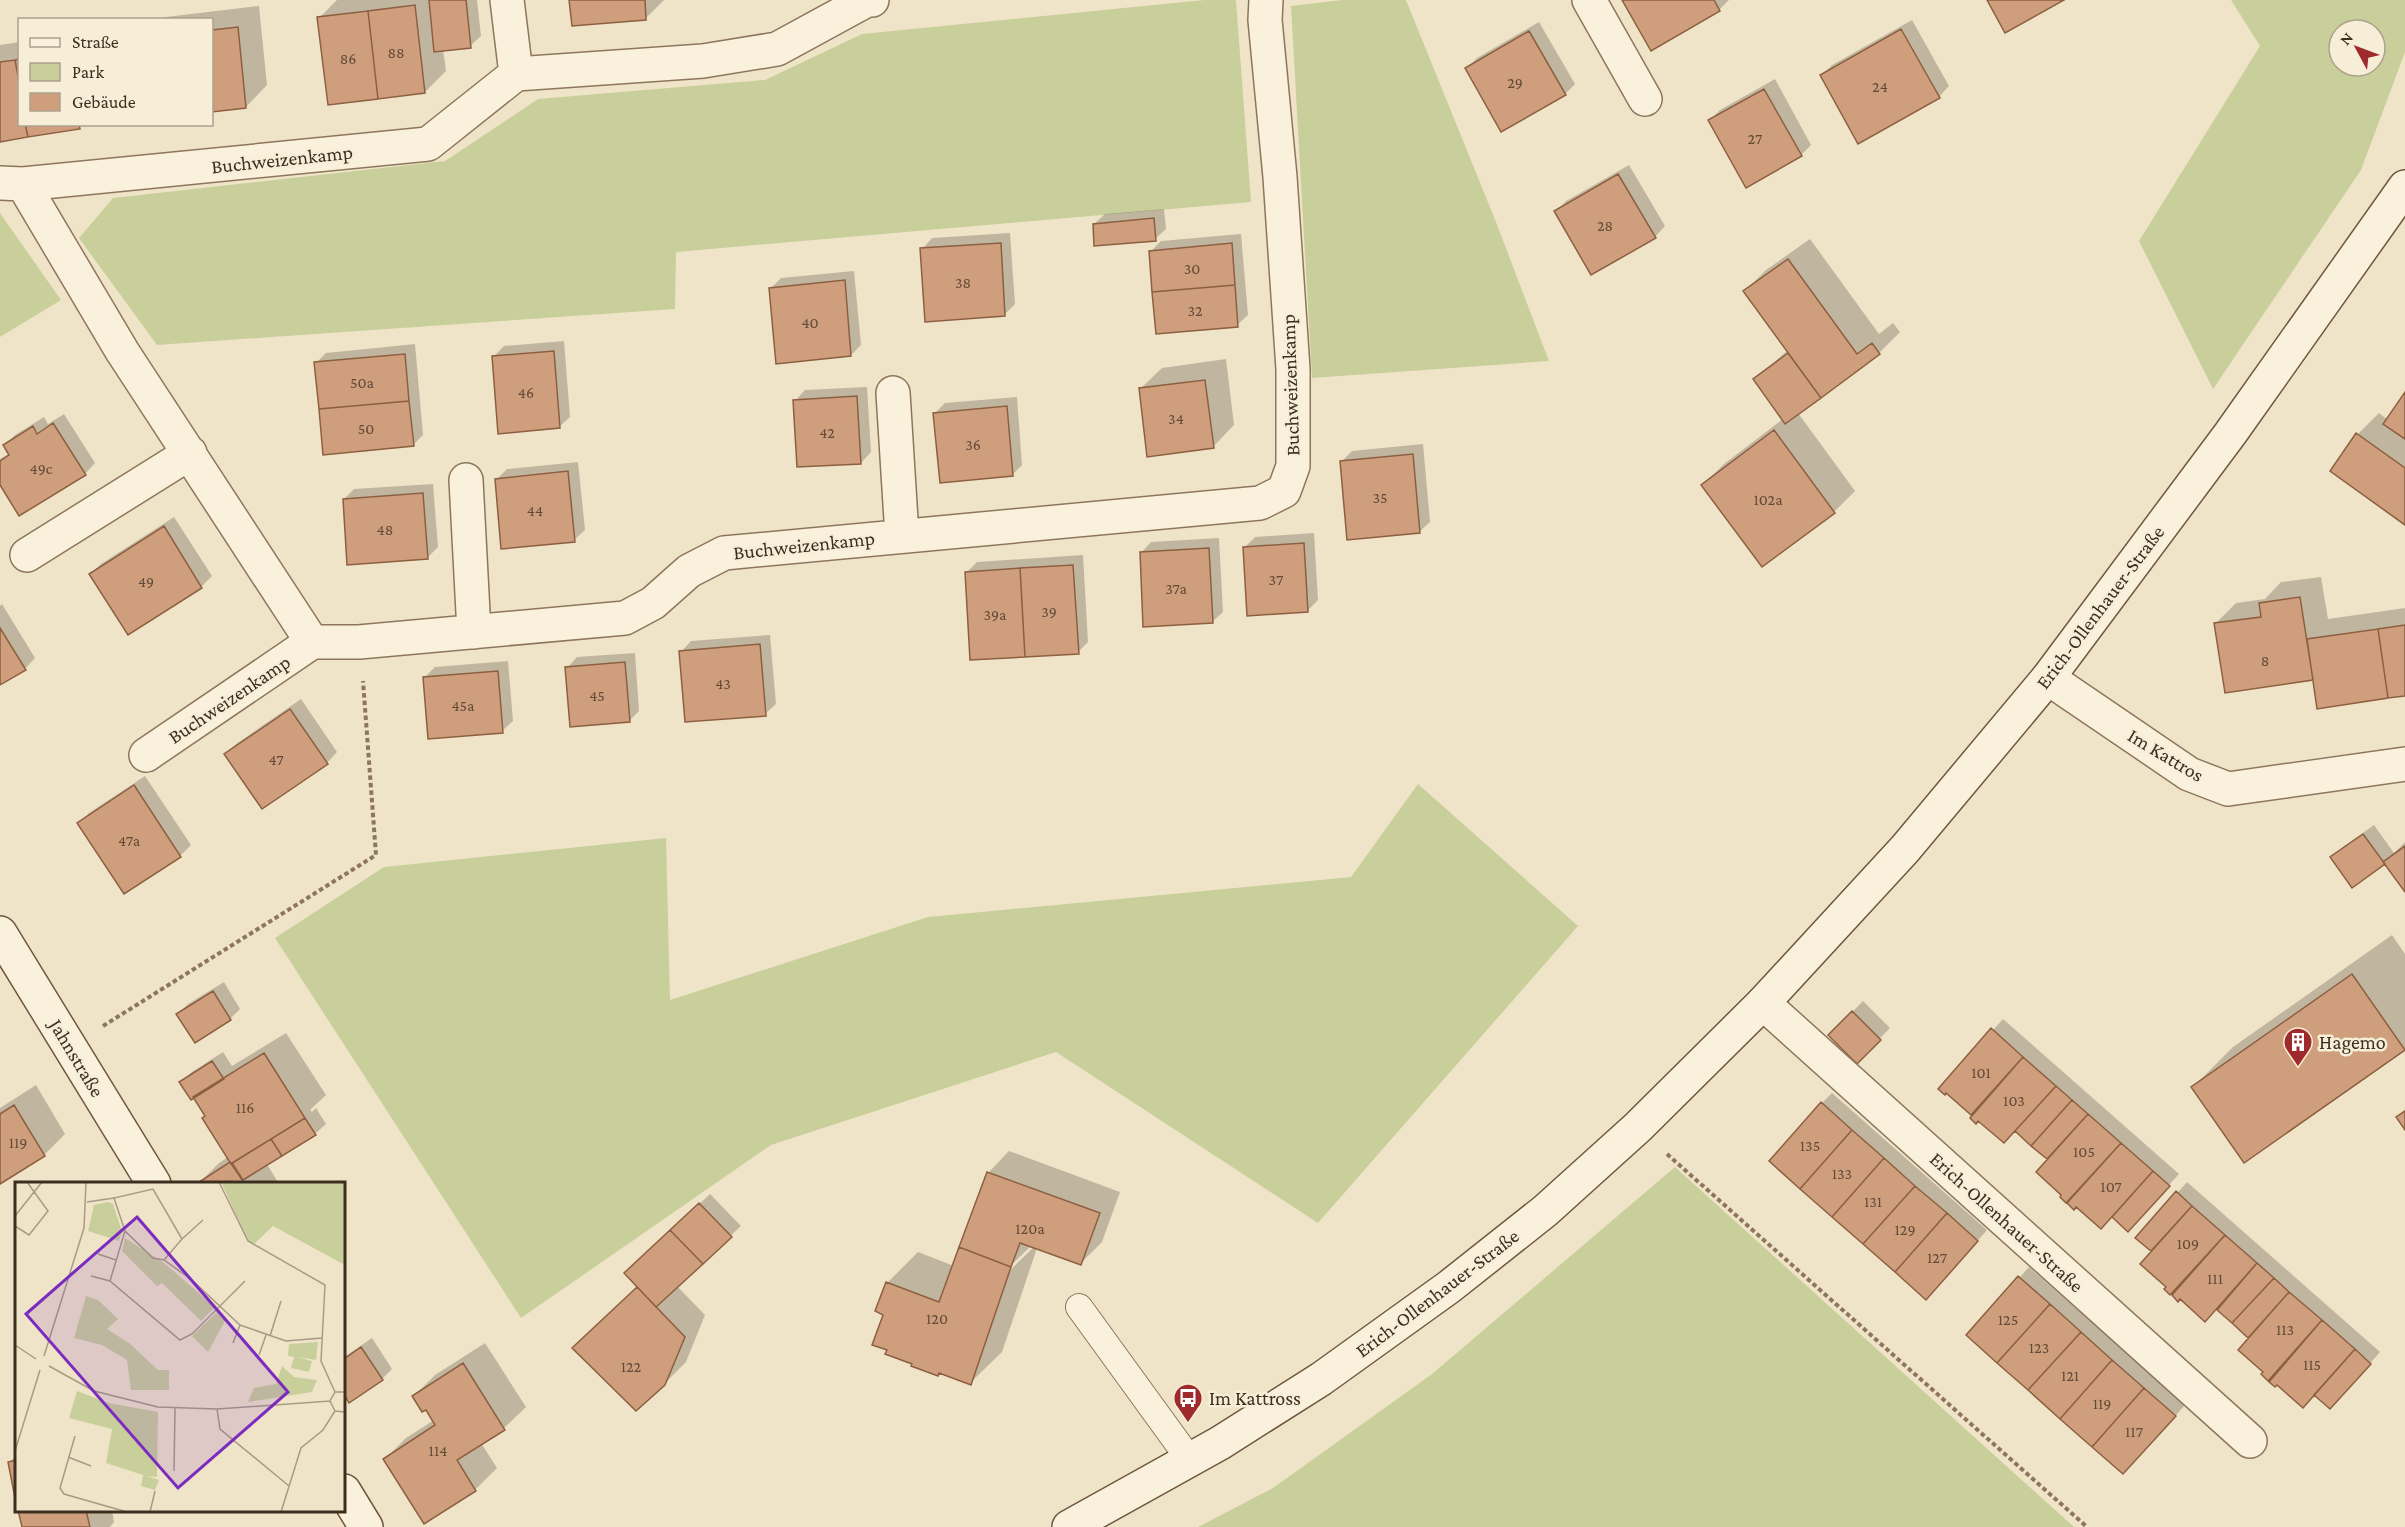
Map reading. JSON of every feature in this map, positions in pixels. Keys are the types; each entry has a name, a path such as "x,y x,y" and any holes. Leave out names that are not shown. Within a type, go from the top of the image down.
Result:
{"street":[{"path":"507,0 516,74 703,61 777,49 867,0 872,0"},
{"name":"Buchweizenkamp","path":"146,755 312,642 359,642 625,618 653,603 689,572 724,553 1260,503 1284,491 1293,466 1293,369 1280,177 1265,20 1266,0"},
{"path":"1589,0 1645,99"},
{"name":"Buchweizenkamp","path":"312,642 12,184 428,144 516,74"},
{"name":"Erich-Ollenhauer-Straße","path":"1069,1527 1190,1460 1321,1379 1449,1287 1545,1211 1638,1127 1763,1003 1905,849 2048,678 2230,434 2405,187"},
{"name":"Buchweizenkamp","path":"893,393 902,536"},
{"path":"27,555 190,453"},
{"path":"466,480 474,632"},
{"name":"Im Kattros","path":"2048,678 2189,774 2228,789 2405,764"},
{"name":"Jahnstraße","path":"0,933 152,1182"},
{"name":"Erich-Ollenhauer-Straße","path":"1763,1003 2250,1441"},
{"path":"345,1493 366,1527"}],"lane":[{"path":"1079,1307 1190,1460"}],"path":[{"path":"70,1047 376,855 359,642"},
{"path":"1638,1127 2087,1527"}],"green space":[{"path":"1204,0 1236,0 1251,202 676,252 675,309 157,345 79,238 113,198 445,161 538,99 765,80 862,34"},
{"path":"1342,0 1406,0 1496,222 1549,361 1312,378 1291,6"},
{"path":"2231,0 2405,0 2405,52 2361,170 2213,389 2139,241 2260,46"},
{"path":"0,213 61,300 0,337"},
{"path":"1418,784 1578,926 1318,1223 1056,1052 771,1145 521,1318 275,938 384,867 666,838 670,1000 928,917 1351,877"},
{"path":"1675,1167 2074,1527 1198,1527 1273,1488 1432,1374"}],"building":[{"path":"429,0 466,0 471,48 434,52"},
{"path":"569,0 645,0 646,20 572,26"},
{"path":"1622,0 1714,0 1720,11 1651,51"},
{"path":"1987,0 2064,0 2005,33"},
{"path":"415,5 425,93 378,99 368,11"},
{"path":"368,11 378,99 328,105 317,17"},
{"path":"238,27 246,108 213,112 213,30"},
{"path":"1901,29 1940,98 1858,144 1820,75"},
{"path":"1529,31 1566,95 1501,132 1465,68"},
{"path":"18,59 18,76 15,60"},
{"path":"15,60 18,76 18,126 25,126 28,137 0,142 0,62"},
{"path":"1764,89 1802,156 1746,188 1708,120"},
{"path":"25,126 79,126 80,129 28,137"},
{"path":"1618,174 1656,238 1591,275 1554,211"},
{"path":"1154,218 1156,241 1094,246 1093,224"},
{"path":"1001,243 1005,316 925,322 920,248"},
{"path":"1232,243 1235,285 1152,292 1149,251"},
{"path":"1788,259 1857,354 1872,343 1880,354 1821,398 1743,291"},
{"path":"845,280 851,356 776,364 769,288"},
{"path":"1235,285 1238,327 1156,334 1152,292"},
{"path":"554,351 560,428 498,434 492,356"},
{"path":"1788,353 1821,398 1785,424 1753,379"},
{"path":"405,354 409,401 319,409 314,362"},
{"path":"1205,380 1214,448 1147,457 1139,388"},
{"path":"2405,392 2405,439 2383,424"},
{"path":"857,396 861,464 797,467 793,400"},
{"path":"409,401 414,446 323,455 319,409"},
{"path":"1007,406 1013,476 940,483 933,413"},
{"path":"53,423 86,475 19,516 0,485 0,461 9,455 3,445 33,426 37,434"},
{"path":"1774,430 1835,513 1762,567 1701,485"},
{"path":"2356,433 2405,468 2405,525 2330,471"},
{"path":"1413,454 1420,533 1347,540 1340,461"},
{"path":"568,471 575,542 501,549 495,479"},
{"path":"423,493 428,559 347,565 343,499"},
{"path":"164,526 202,588 128,635 89,574"},
{"path":"1304,543 1308,612 1247,616 1243,547"},
{"path":"1209,548 1213,623 1143,627 1140,552"},
{"path":"1073,565 1079,654 1025,657 1020,568"},
{"path":"1020,568 1025,657 970,660 965,572"},
{"path":"2300,597 2313,680 2225,693 2214,623 2261,617 2259,603"},
{"path":"2405,625 2405,696 2388,698 2378,629"},
{"path":"0,628 26,670 0,685"},
{"path":"2378,629 2388,698 2317,709 2307,639"},
{"path":"760,644 766,716 685,722 679,651"},
{"path":"625,662 630,722 570,727 565,667"},
{"path":"498,671 503,733 428,739 423,677"},
{"path":"290,709 328,764 262,809 224,754"},
{"path":"134,785 181,857 124,894 77,823"},
{"path":"2363,834 2385,864 2352,888 2330,857"},
{"path":"2405,846 2405,892 2383,862"},
{"name":"Hagemo","path":"2352,974 2405,1050 2244,1163 2191,1087"},
{"path":"213,991 231,1020 195,1043 176,1014"},
{"path":"1852,1011 1881,1040 1857,1064 1828,1035"},
{"path":"1991,1028 2023,1057 1971,1115 1946,1093 1945,1095 1938,1089"},
{"path":"264,1053 305,1118 231,1164 202,1118 205,1116 193,1097"},
{"path":"2023,1057 2056,1086 2004,1143 1978,1121 1976,1124 1970,1118"},
{"path":"212,1061 224,1079 191,1100 179,1082"},
{"path":"2056,1086 2072,1100 2031,1146 2015,1131"},
{"path":"2072,1100 2088,1114 2047,1159 2031,1146"},
{"path":"1821,1102 1852,1130 1800,1189 1769,1161"},
{"path":"14,1105 45,1156 0,1184 0,1114"},
{"path":"2405,1111 2405,1130 2396,1117"},
{"path":"2088,1114 2121,1143 2066,1203 2060,1197 2061,1195 2036,1172"},
{"path":"305,1118 316,1135 282,1156 271,1139"},
{"path":"1852,1130 1884,1158 1832,1217 1800,1189"},
{"path":"271,1139 282,1156 243,1180 232,1163"},
{"path":"2121,1143 2153,1171 2101,1229 2076,1207 2074,1210 2067,1203"},
{"path":"1884,1158 1915,1186 1863,1244 1832,1217"},
{"path":"230,1162 244,1182 199,1182"},
{"path":"2153,1171 2170,1186 2128,1232 2112,1217"},
{"path":"987,1172 1100,1213 1081,1265 1020,1243 1011,1267 959,1247"},
{"path":"1915,1186 1947,1213 1895,1272 1863,1244"},
{"path":"2176,1191 2192,1206 2151,1251 2135,1238"},
{"path":"699,1203 732,1237 703,1264 670,1230"},
{"path":"2192,1206 2225,1235 2170,1295 2164,1289 2166,1287 2140,1264"},
{"path":"1947,1213 1978,1241 1926,1300 1895,1272"},
{"path":"670,1230 703,1264 656,1307 624,1273"},
{"path":"2225,1235 2257,1263 2205,1322 2180,1299 2178,1302 2172,1295"},
{"path":"959,1247 1011,1267 971,1385 911,1366 912,1364 885,1354 887,1350 872,1345 883,1315 875,1311 886,1282 939,1302"},
{"path":"2257,1263 2274,1278 2232,1323 2217,1310"},
{"path":"2018,1276 2050,1304 1997,1363 1966,1335"},
{"path":"2274,1278 2289,1292 2248,1338 2232,1323"},
{"path":"637,1287 685,1337 665,1385 636,1411 572,1348"},
{"path":"2289,1292 2322,1320 2268,1381 2261,1374 2263,1372 2238,1350"},
{"path":"2050,1304 2081,1332 2028,1390 1997,1363"},
{"path":"2322,1320 2355,1349 2303,1408 2277,1385 2275,1387 2269,1382"},
{"path":"2081,1332 2112,1360 2060,1419 2028,1390"},
{"path":"361,1347 383,1380 349,1403 345,1396 345,1358"},
{"path":"2355,1349 2371,1364 2330,1409 2314,1395"},
{"path":"2112,1360 2144,1388 2092,1447 2060,1419"},
{"path":"463,1363 505,1430 457,1460 476,1491 424,1524 383,1459 435,1425 426,1410 422,1412 412,1396"},
{"path":"2144,1388 2176,1416 2123,1474 2092,1447"},
{"path":"15,1460 15,1498 8,1462"},
{"path":"18,1512 86,1512 90,1527 22,1527"}],"place":[{"name":"Hagemo","path":"2298,1068"},
{"name":"Im Kattross","path":"1188,1424"}]}
